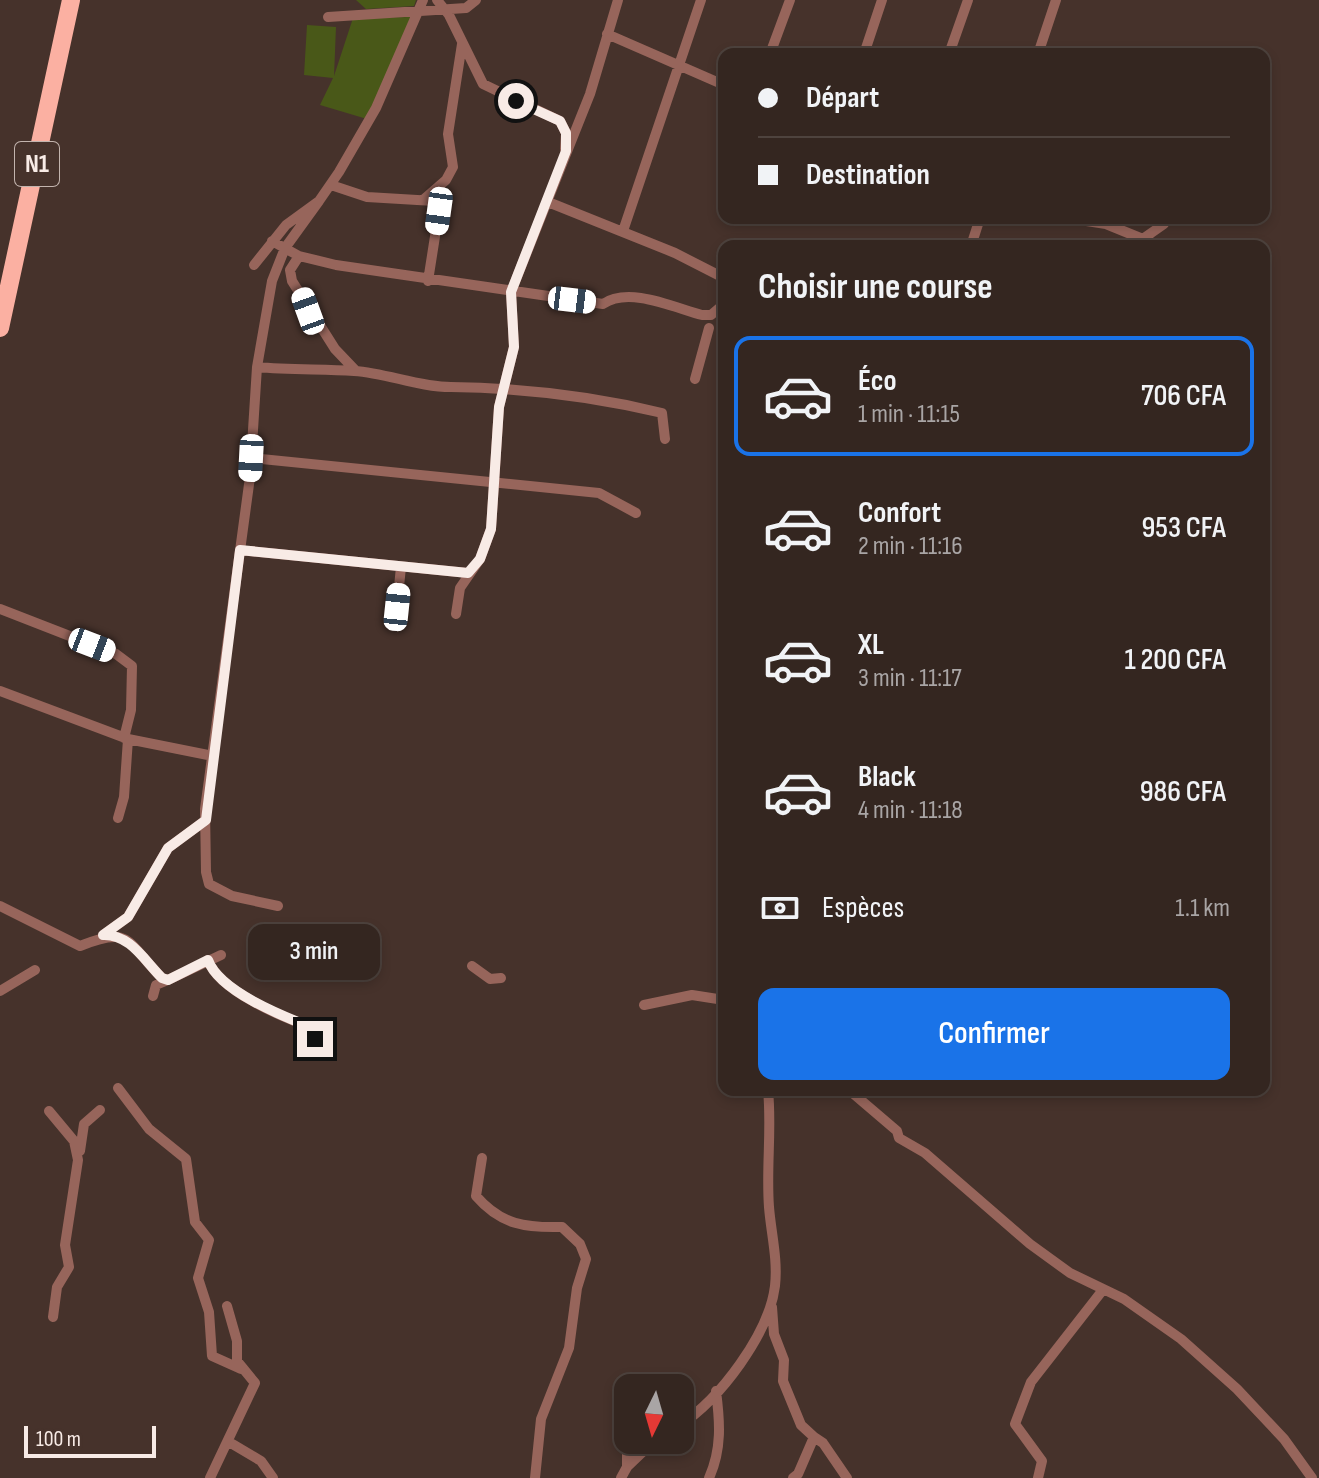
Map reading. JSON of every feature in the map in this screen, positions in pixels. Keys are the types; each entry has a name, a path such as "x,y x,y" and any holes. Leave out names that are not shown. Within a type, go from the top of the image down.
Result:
{"highway":[{"name":"N1","path":"0,328 71,0"}],"street":[{"path":"328,17 421,5 466,8 476,0"},
{"path":"456,614 460,588 486,546 496,480 503,389 514,347 511,292 590,94 618,0"},
{"path":"623,231 701,0"},
{"path":"772,48 790,0"},
{"path":"866,48 882,0"},
{"path":"951,48 968,0"},
{"path":"1040,48 1056,0"},
{"path":"440,4 483,84 560,121 566,133 566,151"},
{"path":"278,906 232,896 209,884 206,872 206,820 251,458 257,367 272,281 285,248 331,185 376,108 421,5"},
{"path":"607,34 718,82"},
{"path":"423,200 446,180 453,167 448,134 462,42"},
{"path":"331,185 367,197 410,202 434,201 439,211 428,281"},
{"path":"254,265 286,225 319,201"},
{"path":"548,202 623,231 718,275"},
{"path":"1106,224 1148,240"},
{"path":"1144,238 1164,224"},
{"path":"272,241 299,256 428,281 603,304 612,298 625,298 702,315 711,315 718,309"},
{"path":"299,256 290,270 292,281 335,349 356,371"},
{"path":"695,379 709,328"},
{"path":"257,367 356,371 402,382 605,399 662,413 665,439"},
{"path":"251,458 496,480 599,493 636,513"},
{"path":"240,550 468,573"},
{"path":"396,616 401,567"},
{"path":"0,609 116,654 132,666 124,797 118,818"},
{"path":"0,691 126,738 213,756"},
{"path":"0,906 80,946 103,935 128,917 168,848 206,820"},
{"path":"103,935 114,934 130,942 153,969 168,980"},
{"path":"153,969 154,990 221,955"},
{"path":"208,960 213,973 229,987 313,1028 317,1049"},
{"path":"472,966 490,979 501,978"},
{"path":"0,991 35,970"},
{"path":"644,1005 692,995 718,999"},
{"path":"118,1088 149,1129 186,1159 195,1222 209,1240 198,1278 209,1312 212,1356 241,1369 255,1383 210,1478"},
{"path":"768,1096 769,1208 775,1239 772,1306 774,1334 784,1360 783,1381 801,1425 823,1443 847,1478"},
{"path":"856,1096 897,1131 899,1138 925,1153 1030,1244 1102,1291 1124,1299 1157,1320 1208,1361 1284,1439 1312,1478"},
{"path":"53,1317 57,1287 69,1267 65,1245 84,1124 100,1110"},
{"path":"49,1111 74,1141 78,1160"},
{"path":"482,1158 476,1196 487,1208 502,1220 525,1228 562,1227 580,1244 586,1259 577,1288 569,1348 541,1419 535,1478"},
{"path":"1038,1478 1042,1461 1015,1424 1031,1382 1102,1291"},
{"path":"227,1306 241,1369"},
{"path":"694,1412 740,1366 772,1306"},
{"path":"709,1478 718,1459 720,1420 716,1391"},
{"path":"793,1478 798,1474 814,1437"},
{"path":"229,1442 261,1461 273,1478"},
{"path":"627,1454 627,1467"},
{"path":"621,1478 641,1454"}],"green space":[{"path":"356,0 416,0 414,6 366,9"},
{"path":"411,17 367,119 320,105 333,78 304,75 307,25 336,27 334,76 353,18"}],"route":[{"path":"315,1039 313,1028 229,987 213,973 208,960 168,980 162,978 130,942 114,934 103,935 128,917 168,848 206,820 210,768 240,550 468,573 480,559 491,529 499,407 514,347 511,292 521,273 566,151 565,128 560,121 552,114 516,101"}]}
